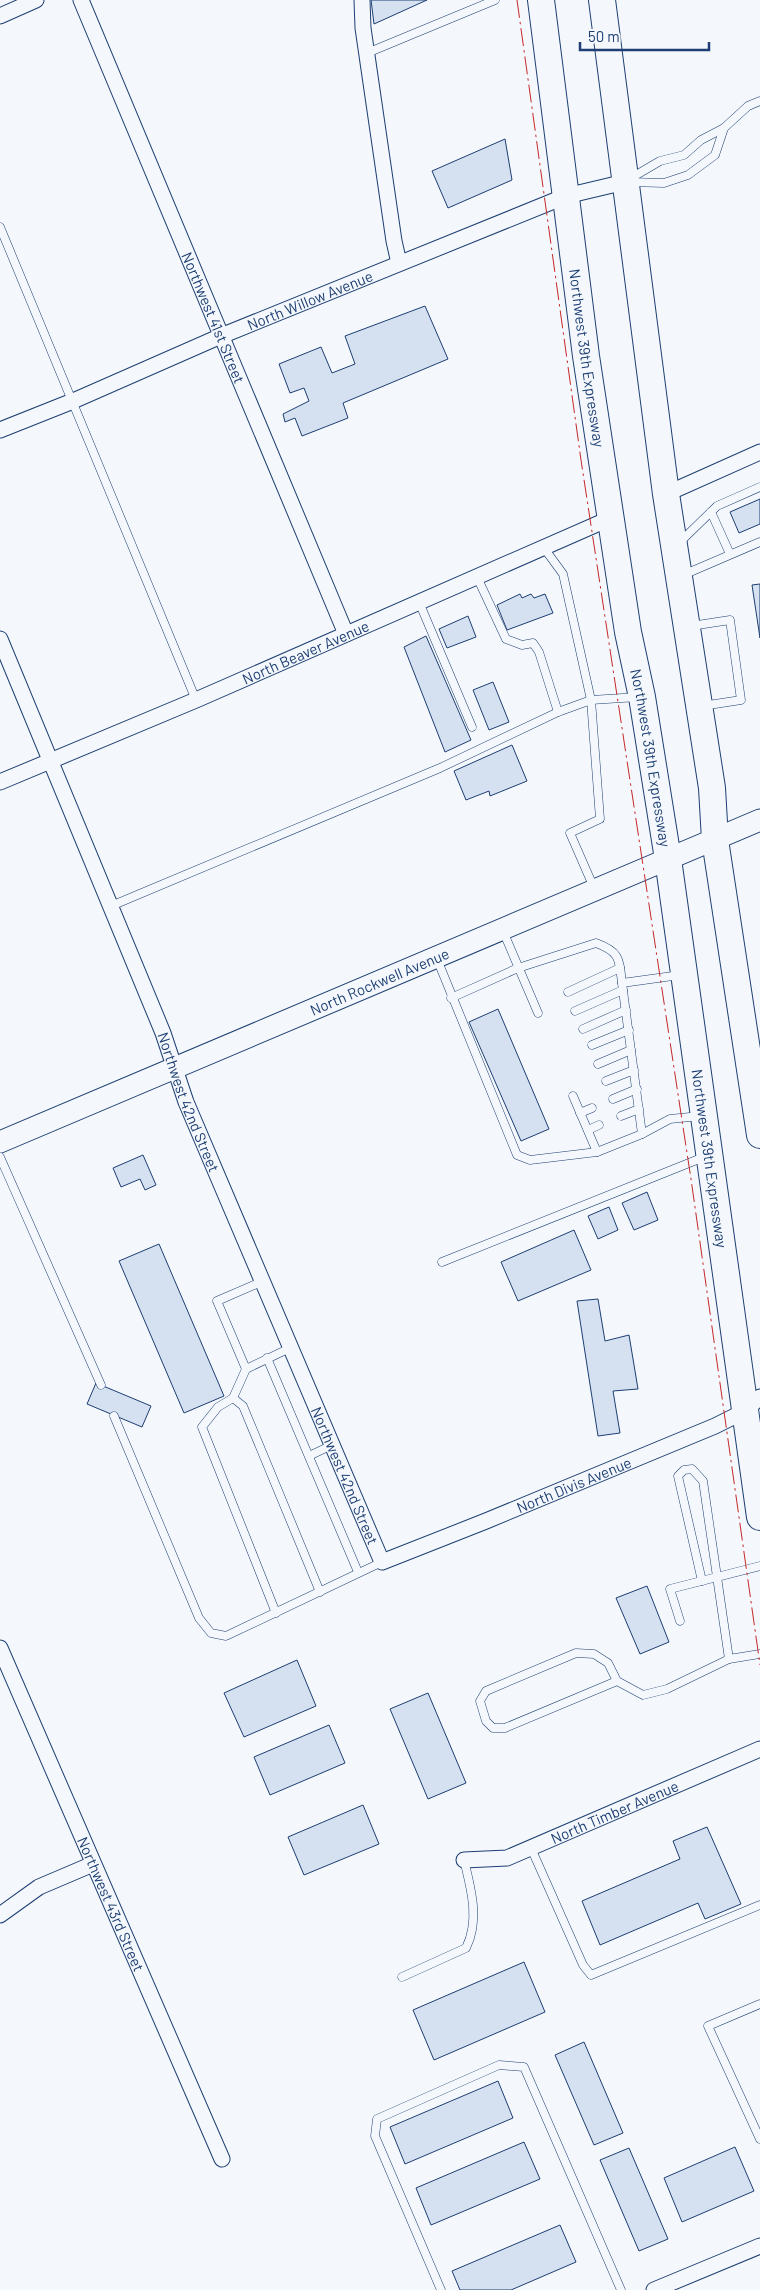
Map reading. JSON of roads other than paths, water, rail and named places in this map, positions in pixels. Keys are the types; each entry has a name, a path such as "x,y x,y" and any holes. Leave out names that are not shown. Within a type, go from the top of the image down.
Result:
{"highway":[{"name":"Northwest 39th Expressway","path":"541,0 586,356 628,632 642,697 668,859 709,1155 752,1404 760,1517"},
{"path":"602,0 666,494 712,788 715,840 757,1093 760,1135"}],"main road":[{"name":"North Rockwell Avenue","path":"0,1142 760,820"}],"street":[{"path":"0,16 36,0"},
{"name":"Northwest 41st Street","path":"81,0 346,634"},
{"path":"362,0 367,53 394,242 399,263"},
{"name":"North Willow Avenue","path":"0,430 73,401 221,336 566,196 625,182"},
{"path":"666,494 760,452"},
{"name":"North Beaver Avenue","path":"0,782 196,700 611,518"},
{"name":"Northwest 42nd Street","path":"0,639 163,1033 186,1102 261,1282 382,1562"},
{"name":"North Divis Avenue","path":"382,1562 486,1521 752,1404"},
{"name":"Northwest 43rd Street","path":"0,1648 222,2159"},
{"name":"North Timber Avenue","path":"464,1860 507,1858 760,1749"},
{"path":"0,1914 39,1887 93,1864"},
{"path":"654,2290 760,2246"}],"lane":[{"path":"367,53 495,0"},
{"path":"625,182 660,161 684,155 701,140 724,128 748,106 760,100"},
{"path":"625,182 664,183 688,175 715,154 724,128"},
{"path":"0,227 196,700"},
{"path":"674,548 717,506 760,487"},
{"path":"712,512 730,554"},
{"path":"679,576 760,542"},
{"path":"544,548 563,574 591,700 600,819 570,833 594,890"},
{"path":"477,576 506,639 522,645 533,643 539,652 558,712"},
{"path":"419,602 472,727"},
{"path":"687,627 730,620 741,700 699,706"},
{"path":"110,906 432,771 558,712 591,700 642,697"},
{"path":"503,929 518,968 538,1008"},
{"path":"452,998 518,968 596,943 612,949 619,962 623,986 642,1134"},
{"path":"437,957 517,1155 530,1160 597,1152 642,1134 670,1119 703,1116"},
{"path":"568,992 620,968"},
{"path":"575,1011 623,986 684,975"},
{"path":"583,1029 626,1010"},
{"path":"592,1045 629,1030"},
{"path":"598,1064 631,1050"},
{"path":"606,1081 634,1070"},
{"path":"613,1099 637,1089"},
{"path":"573,1096 597,1152"},
{"path":"580,1113 592,1108"},
{"path":"621,1116 639,1109"},
{"path":"588,1130 599,1126"},
{"path":"442,1262 709,1155"},
{"path":"0,1157 101,1385"},
{"path":"246,1369 217,1301 261,1282"},
{"path":"276,1613 202,1427 218,1407 234,1398 246,1369 290,1348"},
{"path":"267,1358 358,1572"},
{"path":"234,1398 243,1406 320,1592"},
{"path":"114,1416 199,1618 211,1634 226,1636 382,1562"},
{"path":"309,1456 332,1445"},
{"path":"702,1581 678,1476 684,1470 692,1469 702,1481 729,1659"},
{"path":"680,1621 670,1589 716,1579 760,1566"},
{"path":"617,1681 505,1728 493,1728 486,1721 480,1701 486,1691 576,1652 594,1654 608,1663 617,1681 642,1695 667,1689 729,1659 760,1654"},
{"path":"531,1848 583,1965 591,1975 760,1905"},
{"path":"402,1977 466,1948 471,1938 474,1919 472,1897 464,1860"},
{"path":"760,2004 708,2026 760,2139"},
{"path":"442,2290 375,2136 377,2119 499,2065 524,2067 621,2290"}]}
